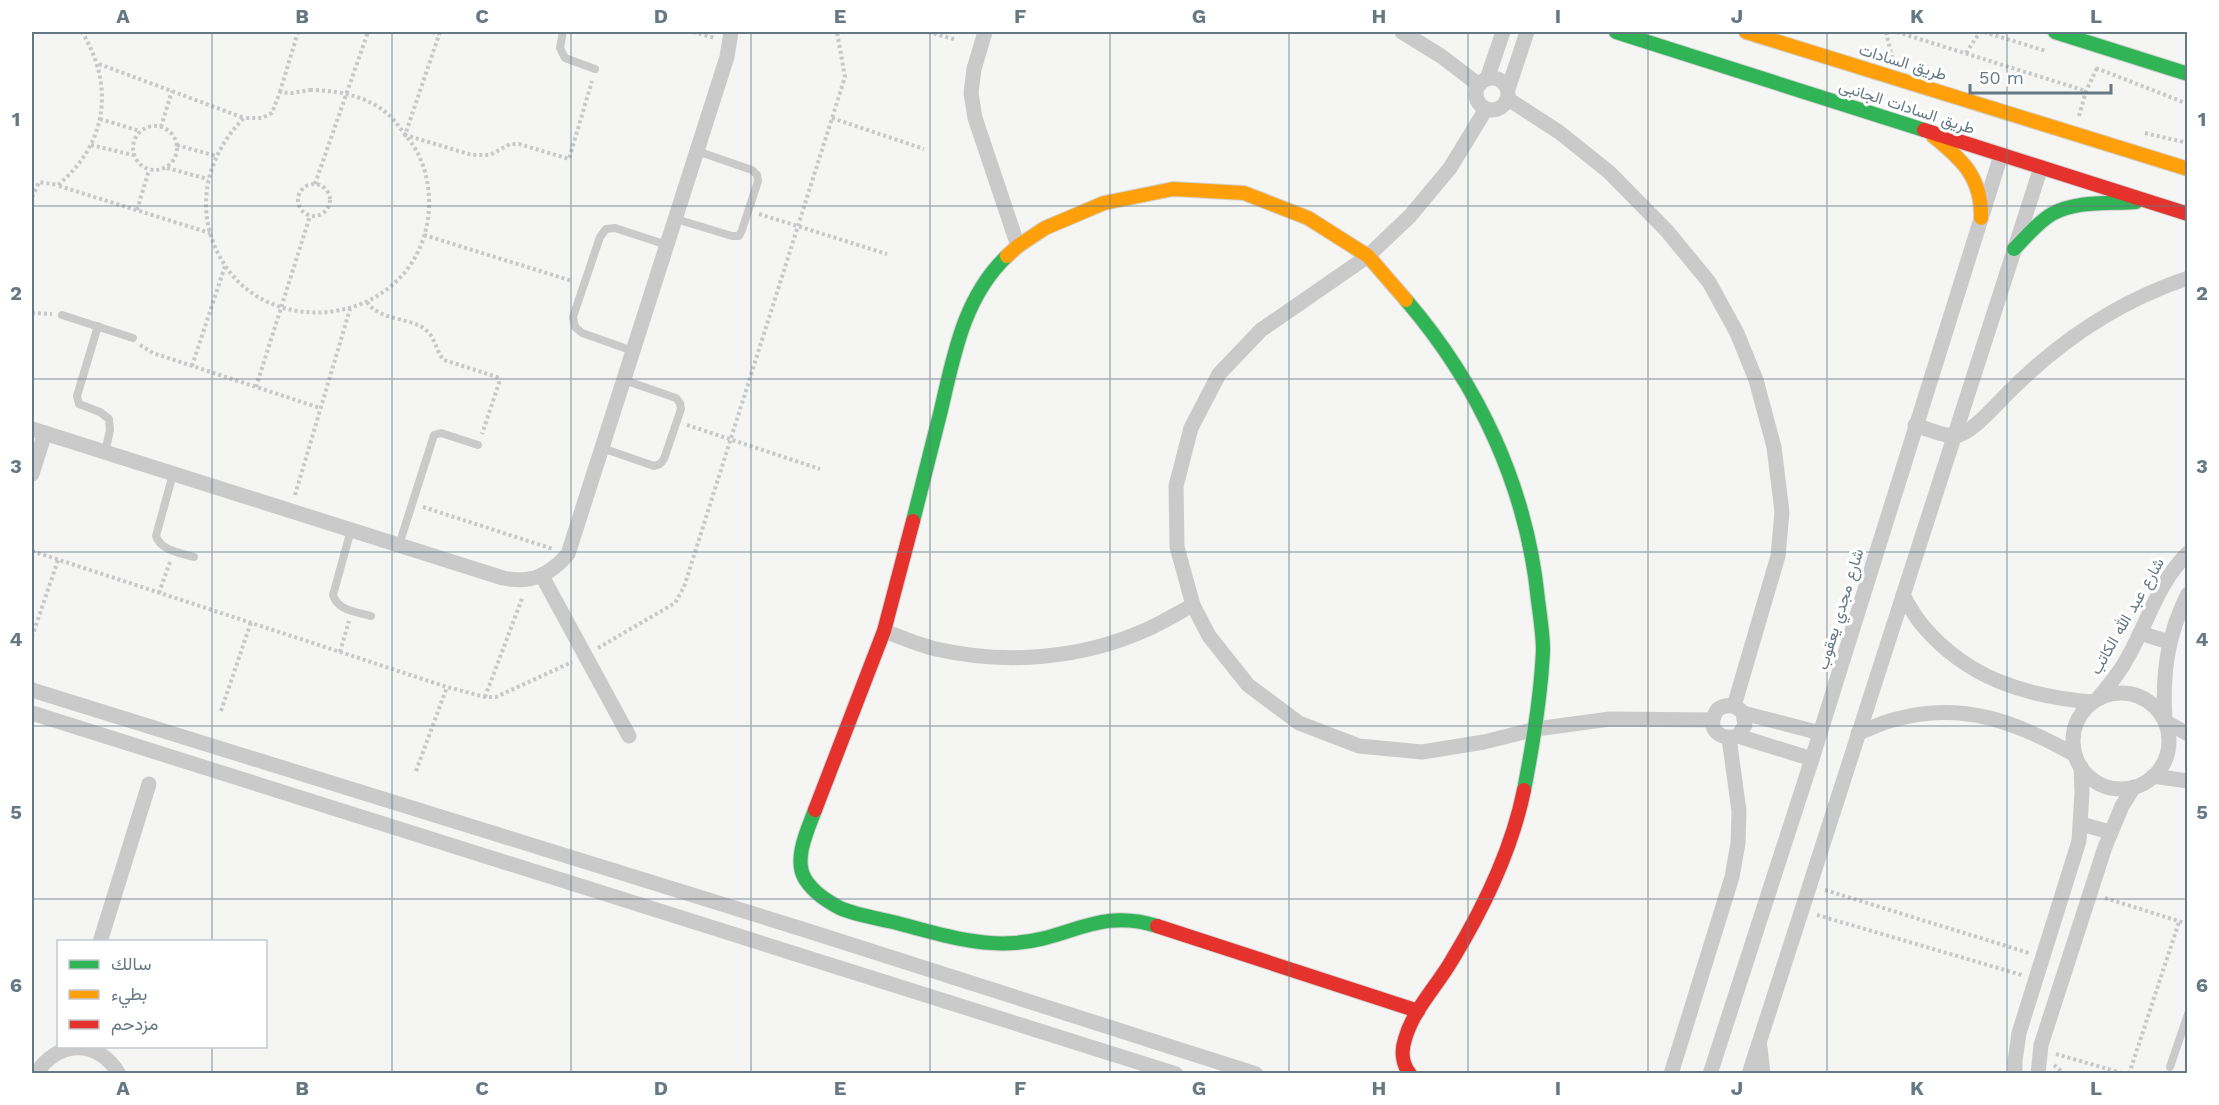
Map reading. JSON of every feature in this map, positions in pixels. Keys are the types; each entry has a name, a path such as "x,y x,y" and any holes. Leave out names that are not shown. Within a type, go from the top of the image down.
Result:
{"street":[{"path":"32,474 38,431 503,578 516,580 536,578 552,571 568,554 728,57 731,32"},
{"path":"985,32 971,81 972,99 975,118 1018,246"},
{"path":"1402,32 1483,82 1502,80 1508,94 1609,172 1667,231 1709,282 1737,333 1756,380 1774,447 1782,512 1778,556 1739,709 1745,725 1733,737 1739,811 1738,843 1732,877 1671,1074"},
{"path":"1503,32 1476,94 1482,107 1491,111 1502,108 1527,32"},
{"name":"طريق السادات","path":"1746,32 2187,169"},
{"path":"2055,32 2187,75"},
{"name":"طريق السادات الجانبى","path":"1624,33 2187,213"},
{"path":"1486,109 1450,168 1410,216 1368,256 1261,330 1219,374 1191,428 1176,486 1177,547 1192,605 1209,636 1248,685 1299,723 1359,746 1422,752 1484,742 1536,729 1610,718 1712,720"},
{"path":"1923,128 1951,150 1973,179 1980,194 1981,218"},
{"name":"شارع مجدي يعقوب","path":"1710,1074 1812,759 2001,154"},
{"path":"1749,1074 2041,167"},
{"path":"1410,1074 1406,1069 1402,1054 1405,1038 1418,1011 1452,961 1481,908 1505,853 1523,795 1536,729 1542,637 1534,560 1511,475 1474,395 1425,322 1368,256 1308,218 1244,193 1173,189 1104,203 1045,228 1018,246 996,267 975,297 959,336 884,631 800,852 804,878 820,897 843,909 988,944 1017,943 1044,938 1097,921 1124,919 1151,924 1418,1011"},
{"path":"2014,249 2055,212 2089,205 2147,201"},
{"path":"1954,437 1977,422 2032,369 2093,322 2162,287 2187,278"},
{"path":"1916,425 1954,437"},
{"name":"شارع عبد الله الكاتب","path":"2095,700 2117,676 2160,591 2187,553"},
{"path":"536,578 585,656 629,736"},
{"path":"1858,733 1893,720 1931,713 1968,714 2005,721 2040,735 2078,761 2098,783 2110,788 2134,787 2153,777 2168,751 2165,669 2176,616 2187,594"},
{"path":"1903,596 1923,626 1950,653 1981,674 2016,690 2054,699 2095,700 2114,693 2130,693 2144,698 2157,708 2166,721 2187,734"},
{"path":"884,631 935,649 988,658 1043,658 1096,648 1147,630 1192,605"},
{"path":"2140,633 2169,642"},
{"path":"32,690 802,929 1256,1074"},
{"path":"2015,1074 2019,1033 2079,841 2081,824 2078,761 2073,741 2075,726 2082,713 2095,700"},
{"path":"1812,759 1733,737 1722,737 1717,733 1712,720 1718,709 1729,705 1820,733"},
{"path":"32,713 1176,1074"},
{"path":"2153,777 2187,781"},
{"path":"101,940 149,784"},
{"path":"2038,1074 2040,1049 2110,832 2134,787"},
{"path":"2081,824 2110,832"},
{"path":"795,953 802,929"},
{"path":"1760,1040 1763,1074"},
{"path":"36,1074 42,1064 53,1054 66,1048"},
{"path":"86,1048 96,1051 109,1060 118,1074"}],"lane":[{"path":"563,32 560,48 565,58 595,69"},
{"path":"676,219 735,237 741,233 758,181 755,172 698,151"},
{"path":"633,351 578,331 573,317 600,237 606,229 615,228 667,245"},
{"path":"62,315 133,338"},
{"path":"98,326 77,396 79,404 100,412 109,419 110,430 105,452"},
{"path":"602,448 657,466 664,459 677,422 681,409 678,400 624,380"},
{"path":"399,545 434,435 441,433 478,445"},
{"path":"173,474 156,536 162,546 194,557"},
{"path":"351,530 333,595 339,605 371,616"},
{"path":"2170,1067 2184,1038 2187,1014"}],"path":[{"path":"58,185 77,167 92,145 103,100 98,64 92,47 82,32"},
{"path":"98,64 244,118 262,118 272,113 298,32"},
{"path":"315,184 368,32"},
{"path":"405,135 439,33 432,32"},
{"path":"32,551 447,687 485,697 496,697 585,656 675,603 684,587 845,77 837,32"},
{"path":"928,32 957,40"},
{"path":"1886,32 1893,57"},
{"path":"1897,32 2086,91"},
{"path":"1966,53 1982,32 2050,52"},
{"path":"2086,64 2187,104"},
{"path":"2079,116 2086,91 2097,68"},
{"path":"405,135 472,155 490,154 510,144 519,144 569,159 595,69"},
{"path":"244,118 231,131 216,156 208,179 207,216 210,233 225,266 249,291 280,308 315,314 350,309 367,302 390,287 408,267 424,235 428,217 427,181 423,164 415,147 393,119 379,108 346,94 328,90 280,92"},
{"path":"161,127 172,91"},
{"path":"832,118 924,149"},
{"path":"100,119 140,131"},
{"path":"166,168 177,154 177,145 169,130 153,126 140,131 133,142 134,155 142,167 149,170 166,168 208,179"},
{"path":"92,145 134,155"},
{"path":"177,145 216,156"},
{"path":"136,210 149,170"},
{"path":"32,197 39,182 58,185 210,233"},
{"path":"308,185 322,186 327,191 329,205 326,212 309,216 300,210 297,203 298,195 308,185"},
{"path":"748,211 887,254"},
{"path":"255,387 309,216"},
{"path":"424,235 584,285"},
{"path":"192,366 225,266"},
{"path":"367,302 371,308 380,313 428,331 444,360 497,377 499,383 478,445"},
{"path":"291,511 350,309"},
{"path":"32,313 62,315"},
{"path":"133,338 153,353 320,408"},
{"path":"677,422 820,470"},
{"path":"412,503 568,554"},
{"path":"159,593 174,550"},
{"path":"32,637 58,560"},
{"path":"485,697 536,578"},
{"path":"340,652 352,610"},
{"path":"221,711 251,622"},
{"path":"416,771 447,687"},
{"path":"1809,885 2043,957"},
{"path":"2090,893 2187,924"},
{"path":"1802,910 2036,979"},
{"path":"2040,1049 2127,1074 2180,922"}],"traffic: fast":[{"path":"1616,32 1924,130"},
{"path":"2055,32 2188,74"},
{"path":"2014,249 2042,221 2072,206 2136,202"},
{"path":"913,521 963,327 980,289 1007,256"},
{"path":"1406,300 1456,367 1477,403 1511,478 1523,518 1532,558 1543,650 1536,720 1524,790"},
{"path":"815,810 801,853 802,871 805,879 817,892 840,908 953,937 999,943 1033,941 1084,926 1117,920 1136,921 1157,926"}],"traffic: slow":[{"path":"1746,32 2188,169"},
{"path":"1933,136 1969,171 1978,192 1981,218"},
{"path":"1007,256 1045,228 1104,203 1173,189 1244,193 1308,218 1368,256 1406,300"}],"traffic: jam":[{"path":"1924,130 2188,214"},
{"path":"815,810 884,631 913,521"},
{"path":"1410,1074 1405,1066 1403,1053 1409,1028 1419,1008 1446,970 1475,920 1504,856 1524,790"},
{"path":"1157,926 1418,1011"}]}
